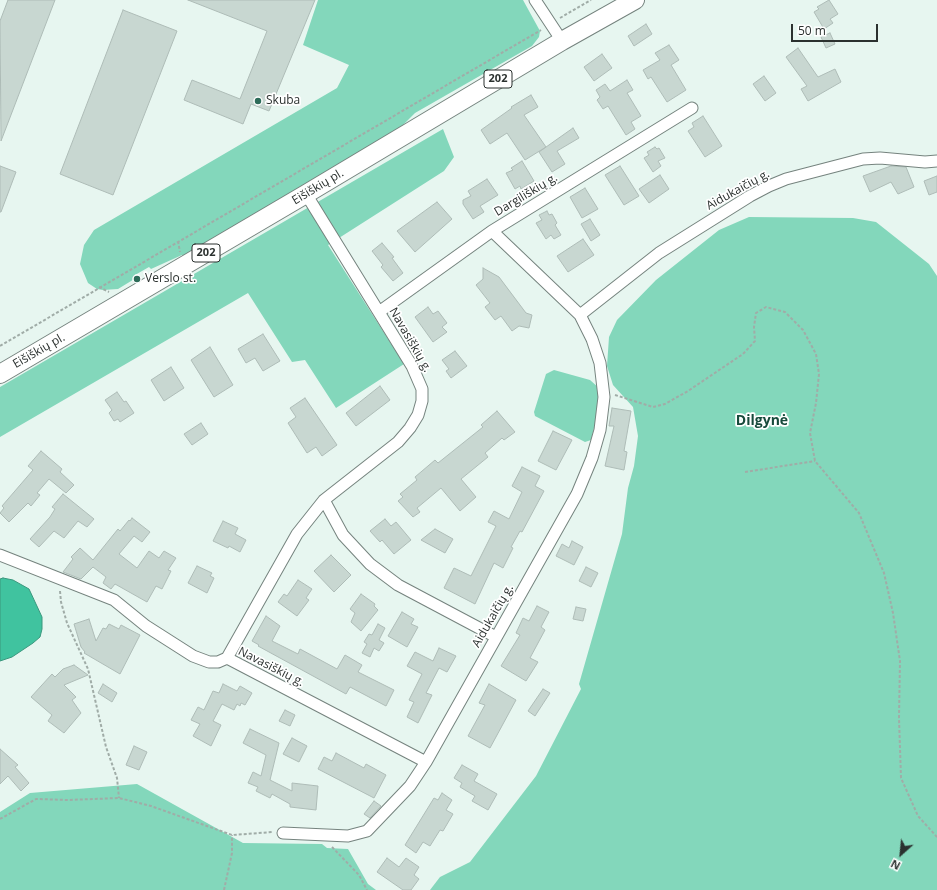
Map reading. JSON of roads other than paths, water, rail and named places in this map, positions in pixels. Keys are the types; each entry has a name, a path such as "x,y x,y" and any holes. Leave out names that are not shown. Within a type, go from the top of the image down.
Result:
{"main road":[{"name":"Eišiškių pl.","path":"0,374 562,41 636,0"}],"street":[{"path":"535,0 562,41"},
{"name":"Dargiliškių g.","path":"379,312 492,230 692,108"},
{"name":"Aidukaičių g.","path":"580,315 659,253 750,196 769,186 786,179 863,159 880,158 924,162 937,161"},
{"name":"Navasiškių g.","path":"306,194 412,366 422,389 422,401 418,415 410,428 398,442 324,500 290,544 227,658 426,762"},
{"name":"Aidukaičių g.","path":"283,833 348,836 367,831 410,786 426,762 577,494 592,458 600,430 604,393 600,363 592,339 580,315 492,230"},
{"path":"324,500 343,535 370,564 398,585 496,637"},
{"path":"0,555 36,568 60,580 114,600 146,626 193,656 208,662 218,662 227,658"}],"place":[{"name":"Skuba","path":"258,101"},
{"name":"Verslo st.","path":"137,279"}],"district":[{"name":"Dilgynė","path":"762,421"}]}
